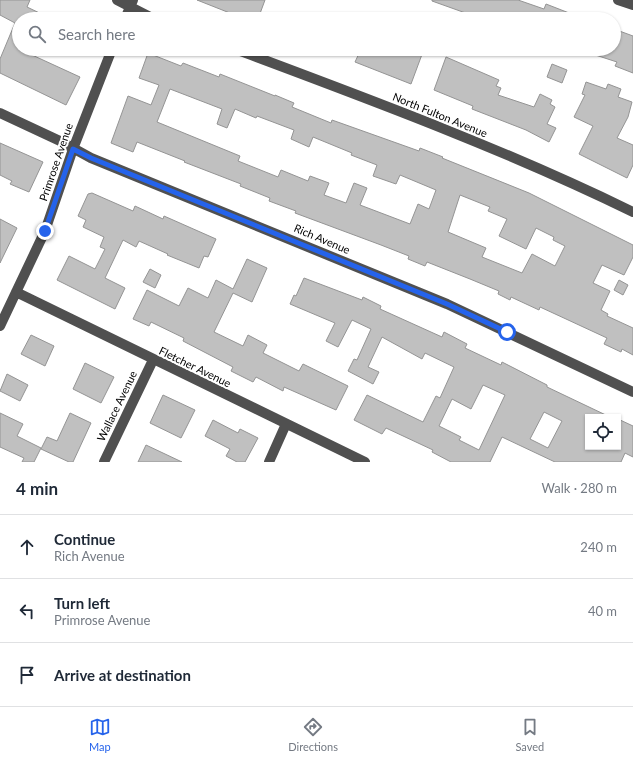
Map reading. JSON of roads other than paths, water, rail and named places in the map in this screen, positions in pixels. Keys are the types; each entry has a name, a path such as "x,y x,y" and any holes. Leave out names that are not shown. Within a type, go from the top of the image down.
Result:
{"street":[{"path":"117,0 131,4 143,12"},
{"path":"618,0 633,5"},
{"name":"Primrose Avenue","path":"0,326 45,231 73,149 109,56"},
{"name":"North Fulton Avenue","path":"254,56 365,97 554,174 633,212"},
{"name":"Rich Avenue","path":"0,112 91,158 447,304 633,392"},
{"name":"Fletcher Avenue","path":"16,292 152,360 365,462"},
{"name":"Wallace Avenue","path":"104,462 152,360"},
{"path":"269,462 286,424"}]}
